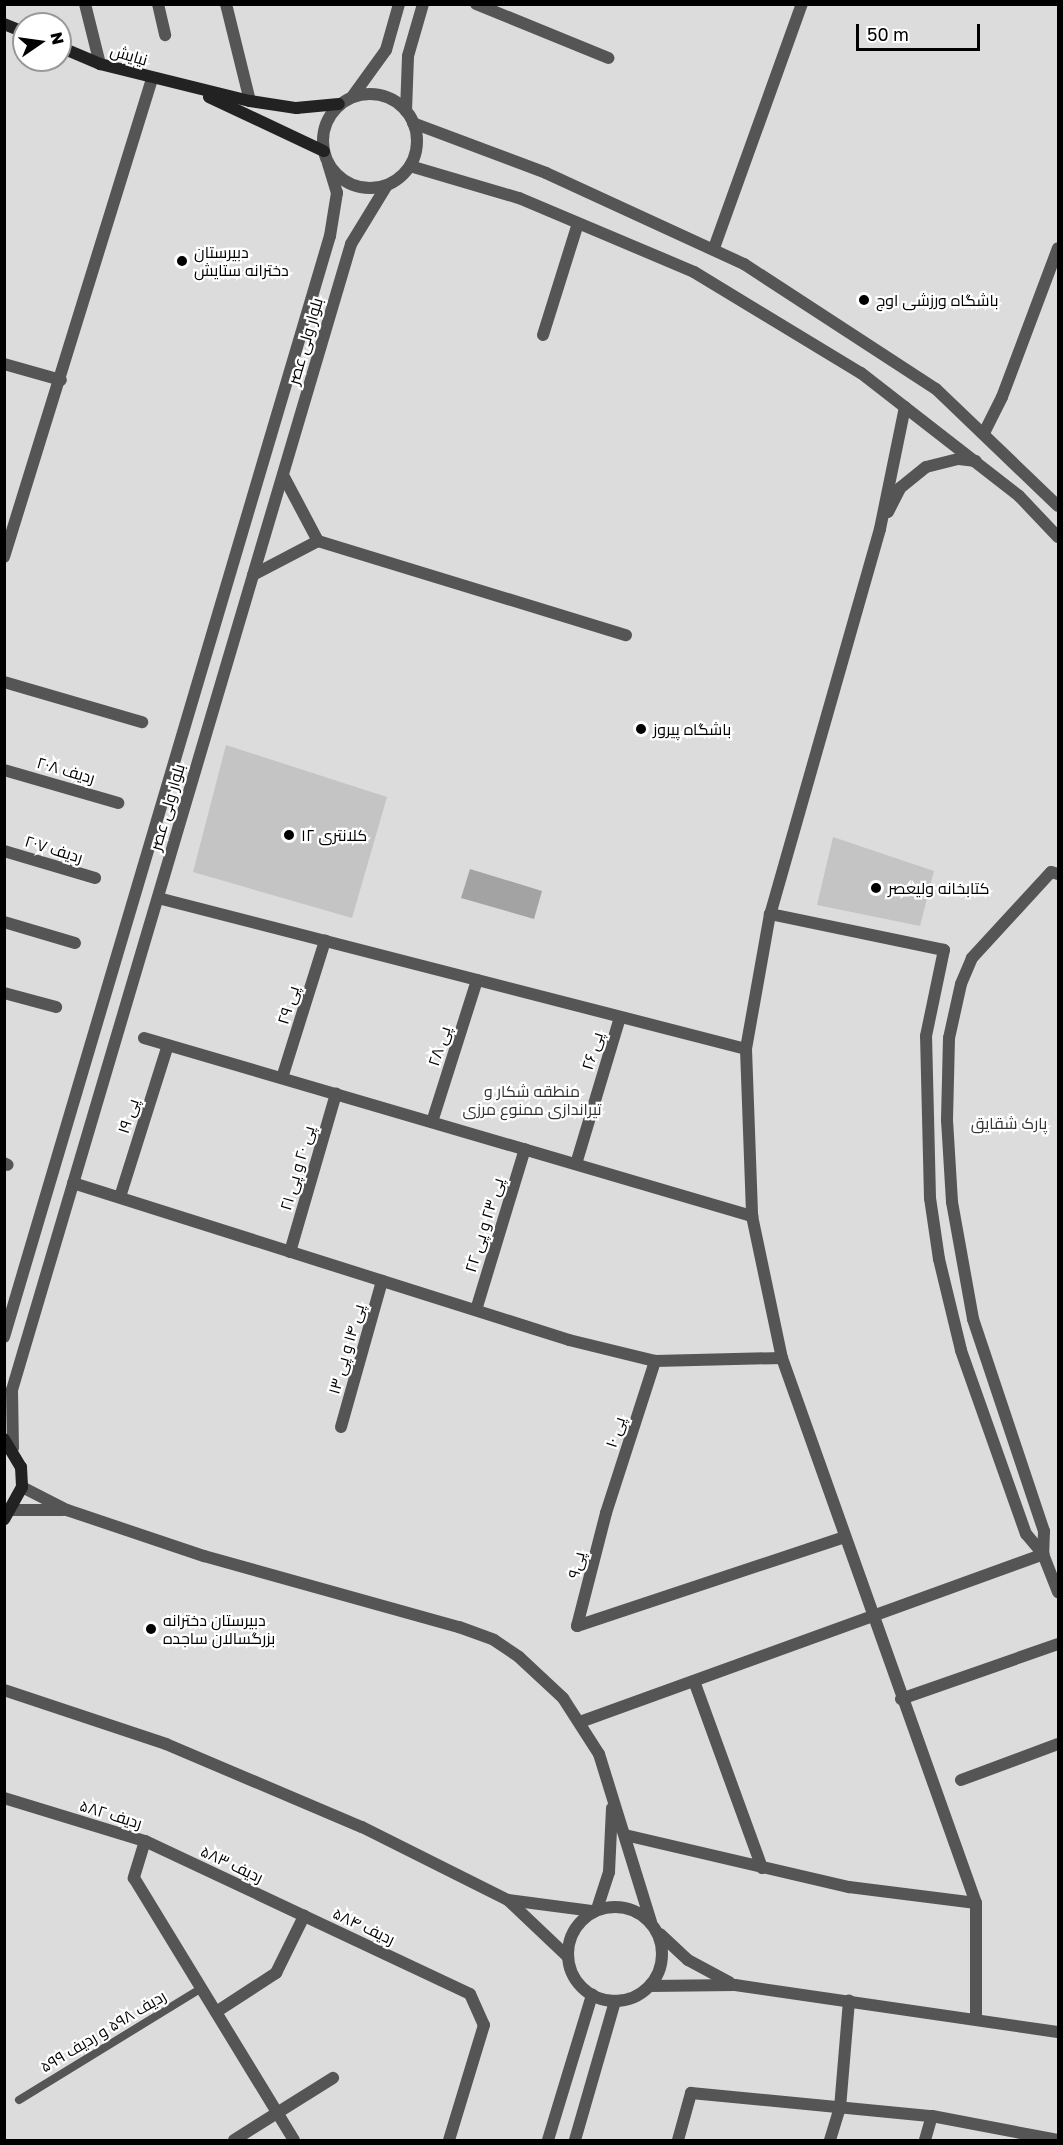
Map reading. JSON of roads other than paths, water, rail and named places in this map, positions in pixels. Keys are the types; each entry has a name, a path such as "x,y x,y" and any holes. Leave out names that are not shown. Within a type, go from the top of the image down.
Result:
{"main road":[{"name":"نیایش","path":"72,52 100,64 192,88"},
{"path":"192,88 250,101 296,108 339,104"},
{"path":"192,88 326,158"},
{"path":"9,1444 21,1487 9,1515"}],"street":[{"path":"85,4 100,64"},
{"path":"158,4 165,35"},
{"path":"226,4 250,101"},
{"path":"352,97 386,50 399,4"},
{"path":"406,111 408,56 423,4"},
{"path":"476,4 608,58"},
{"path":"714,248 802,4"},
{"path":"4,557 61,380 152,79"},
{"path":"381,95 406,111 413,123 415,152 410,166 387,185 354,186 326,158 325,126 339,104 352,97 381,95"},
{"path":"413,123 546,173 714,248 899,362 984,433 1059,506"},
{"name":"بلوار ولی عصر","path":"4,1337 332,227 337,193 326,158"},
{"path":"410,166 519,198 694,272 861,373 976,461 1059,537"},
{"name":"بلوار ولی عصر","path":"9,1444 12,1390 351,244 387,185"},
{"path":"543,335 578,223"},
{"path":"984,433 1002,397 1056,264 1059,248"},
{"path":"4,364 61,380"},
{"path":"905,407 880,529 770,914 746,1049 753,1216 782,1358 842,1538 976,1903 976,2018"},
{"path":"880,529 912,476 942,461 976,461"},
{"path":"283,475 318,541"},
{"path":"253,575 318,541 626,635"},
{"path":"4,681 142,722"},
{"name":"ردیف ۲۰۸","path":"4,770 118,802"},
{"name":"ردیف ۲۰۷","path":"4,851 95,878"},
{"path":"1044,1554 1044,1531 973,1319 952,1202 947,1120 949,1038 961,984 972,958 1051,872 1059,874"},
{"path":"158,897 746,1049"},
{"path":"770,914 944,950 926,1036 930,1198 939,1259 961,1350 1026,1534 1044,1554 1059,1592"},
{"path":"4,922 75,943"},
{"name":"پی ۲۹","path":"282,1078 324,941"},
{"name":"پی ۲۸","path":"432,1122 477,980"},
{"path":"4,993 56,1007"},
{"name":"پی ۲۶","path":"576,1164 620,1017"},
{"path":"144,1038 753,1216"},
{"name":"پی ۱۹","path":"120,1197 168,1045"},
{"name":"پی ۲۰ و پی ۲۱","path":"290,1252 336,1094"},
{"name":"پی ۲۳ و پی ۲۲","path":"476,1310 525,1149"},
{"path":"73,1183 476,1310 655,1362 782,1358"},
{"name":"پی ۱۴ و پی ۱۳","path":"341,1427 382,1281"},
{"name":"پی ۱۰","path":"606,1513 655,1362"},
{"path":"4,1690 166,1744 362,1827 508,1900 568,1957 580,1985 592,1995 615,2001 640,1994 650,1986 662,1960 654,1927 599,1754 580,1722 543,1678 494,1640 360,1596 204,1556 67,1510 21,1487"},
{"path":"9,1515 67,1510"},
{"name":"پی۹","path":"606,1513 578,1626 842,1538"},
{"path":"580,1722 870,1613 1044,1554"},
{"path":"902,1700 1059,1644"},
{"path":"694,1681 762,1868"},
{"path":"961,1780 1059,1744"},
{"path":"568,1957 573,1930 595,1910 604,1897 613,1836 611,1789"},
{"name":"ردیف ۵۸۲","path":"4,1798 145,1841"},
{"path":"625,1834 849,1887 976,1903"},
{"path":"145,1841 134,1878 294,2140"},
{"name":"ردیف ۵۸۳","path":"145,1841 304,1916"},
{"path":"508,1900 595,1910 632,1909 688,1960 735,1985"},
{"path":"216,2012 276,1973 304,1916"},
{"name":"ردیف ۵۸۴","path":"304,1916 470,1994 484,2025 448,2140"},
{"path":"650,1986 735,1985 976,2018 1059,2032"},
{"path":"548,2140 592,1995"},
{"path":"830,2140 840,2108 849,2000"},
{"path":"575,2140 615,2001"},
{"path":"234,2140 333,2078"},
{"path":"678,2140 691,2093 932,2116 1007,2135 1059,2140"},
{"path":"925,2140 932,2116"}],"lane":[{"name":"ردیف ۵۹۸ و ردیف ۵۹۹","path":"19,2100 202,1988"}],"place":[{"name":"دبیرستان دخترانه ستایش","path":"182,261"},
{"name":"باشگاه ورزشی اوج","path":"864,300"},
{"name":"باشگاه پیروز","path":"641,729"},
{"name":"کلانتری ۱۲","path":"289,835"},
{"name":"کتابخانه ولیعصر","path":"876,888"},
{"name":"دبیرستان دخترانه بزرگسالان ساجده","path":"151,1629"}],"park label":[{"name":"منطقه شکار و تیراندازی ممنوع مرزی","path":"532,1100"},
{"name":"پارک شقایق","path":"1009,1123"}]}
